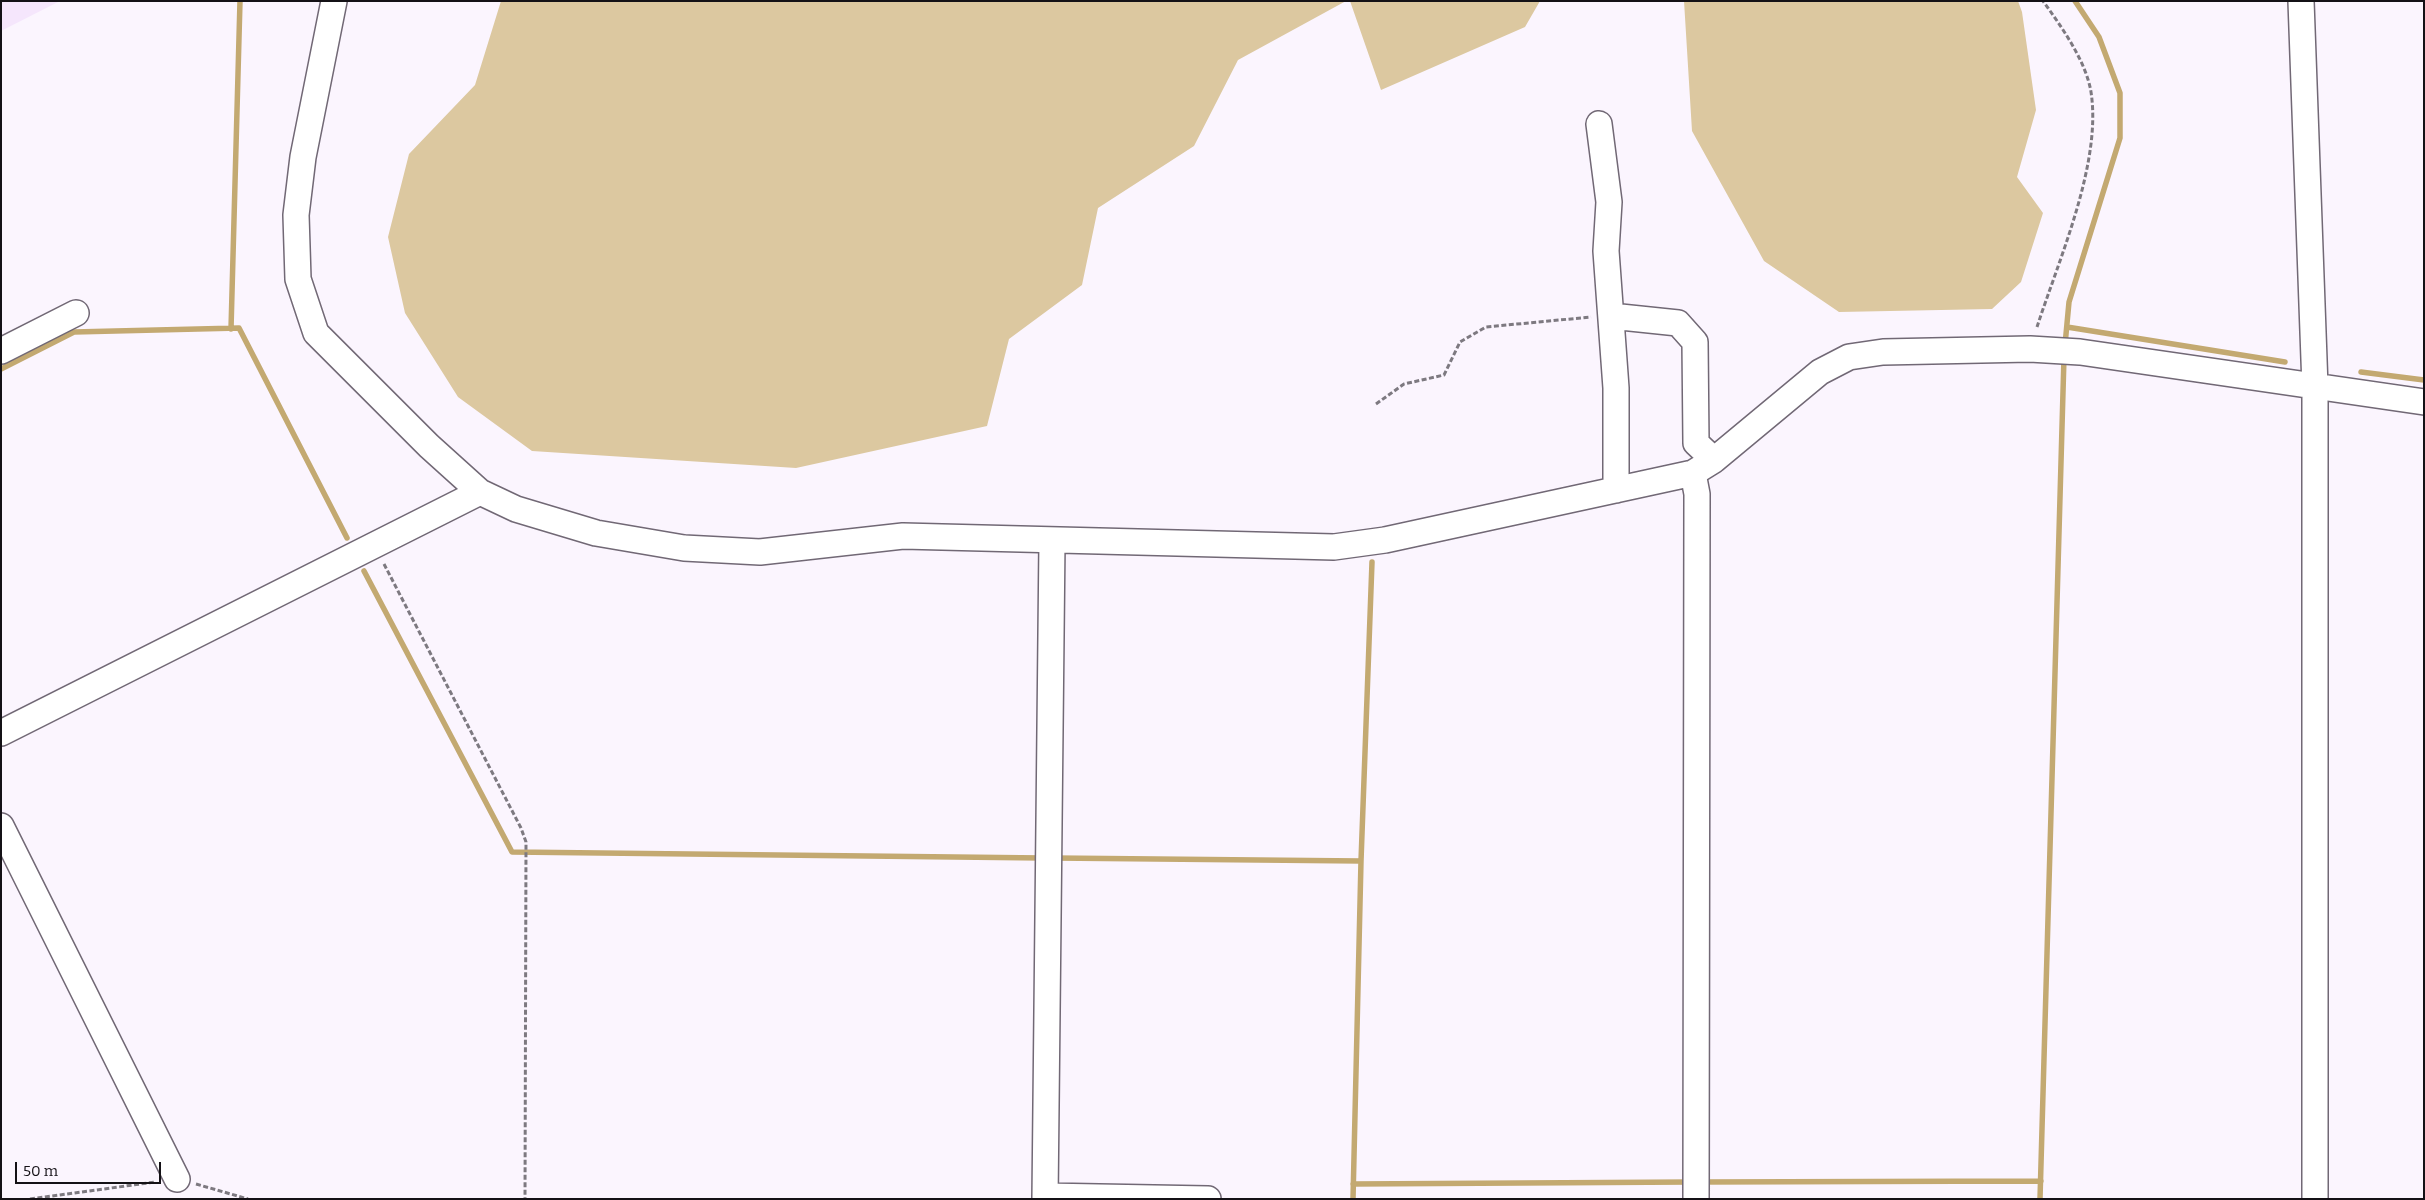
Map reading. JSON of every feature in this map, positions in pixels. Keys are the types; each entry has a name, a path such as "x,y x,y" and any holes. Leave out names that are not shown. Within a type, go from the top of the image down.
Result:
{"street":[{"path":"334,1 303,157 296,215 298,279 316,333 428,446 480,492 516,509 596,533 684,548 760,552 903,536 1334,547 1385,540 1693,473 1714,460 1820,372 1849,357 1883,352 2039,350 2080,352 2424,402"},
{"path":"2301,1 2314,387 2315,1199"},
{"path":"1599,124 1609,202 1606,251 1616,388 1616,490"},
{"path":"1,351 76,313"},
{"path":"1611,316 1678,323 1695,342 1696,442 1714,460"},
{"path":"1693,473 1697,494 1696,1187"},
{"path":"1,733 480,492"},
{"path":"1052,541 1045,1197 1208,1199"},
{"path":"1,826 177,1179"}],"path":[{"path":"2039,350 2083,189 2094,129 2091,90 2088,82 2072,42 2044,1"},
{"path":"1376,404 1404,384 1444,374 1460,342 1486,327 1611,316"},
{"path":"374,546 521,828 526,842 525,1199"},
{"path":"30,1199 177,1179 248,1199"}],"shaded area":[{"path":"1,1 60,1 1,31"},
{"path":"501,1 1346,1 1238,60 1194,146 1098,208 1082,285 1009,339 987,426 796,468 532,451 458,397 405,313 388,237 409,154 475,85"},
{"path":"1350,1 1540,1 1525,27 1381,90"},
{"path":"1684,1 2018,1 2022,12 2036,110 2017,177 2043,213 2021,282 1992,309 1839,312 1764,261 1692,131"}],"waterway":[{"path":"231,329 240,1"},
{"path":"2065,345 2069,302 2120,138 2120,93 2099,37 2075,1"},
{"path":"2067,327 2285,362"},
{"path":"1,369 74,332 239,328 347,538"},
{"path":"2040,1199 2064,357"},
{"path":"2361,372 2424,380"},
{"path":"1361,861 1372,562"},
{"path":"364,571 512,852 1043,858"},
{"path":"1054,858 1361,861 1353,1199"},
{"path":"1703,1182 2041,1181"},
{"path":"1353,1184 1691,1182"}]}
